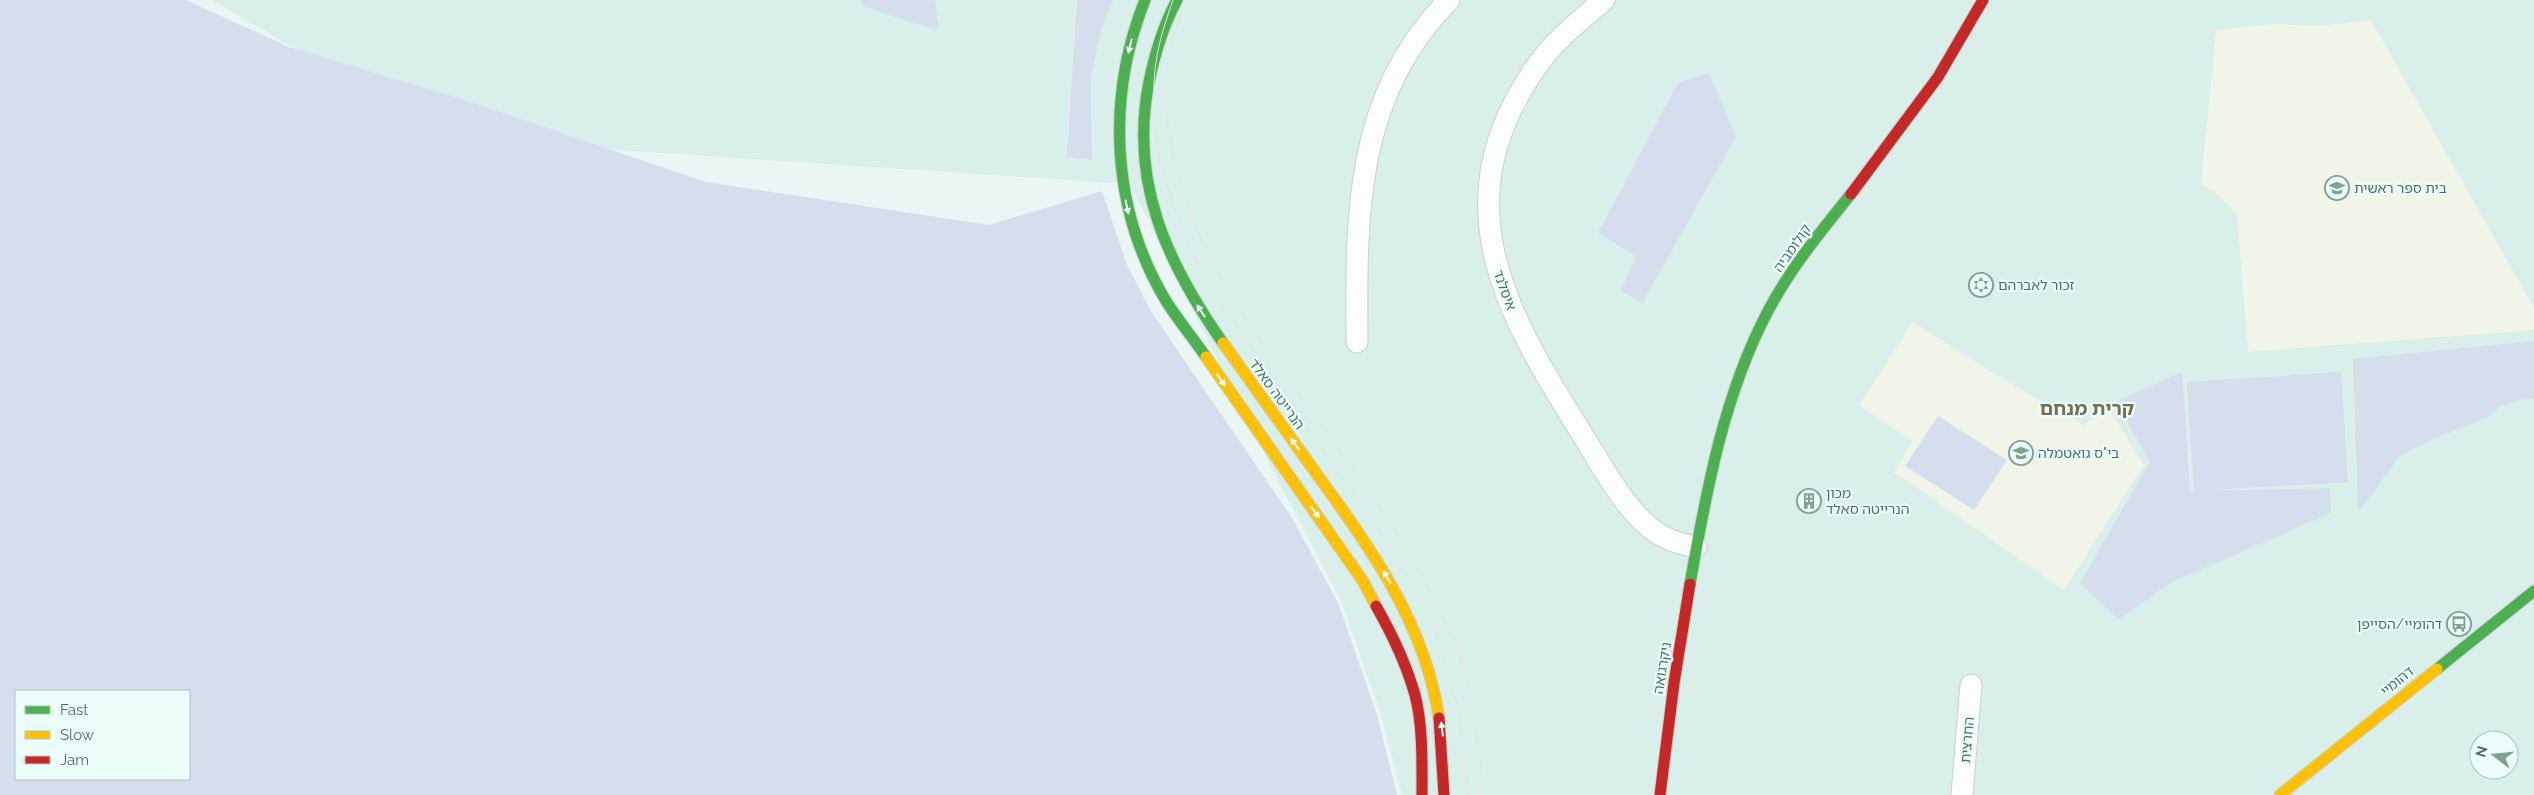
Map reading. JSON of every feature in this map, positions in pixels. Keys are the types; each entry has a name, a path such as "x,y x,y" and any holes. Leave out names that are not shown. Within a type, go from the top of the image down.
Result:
{"main road":[{"path":"1145,0 1129,46 1122,87 1119,138 1122,178 1129,215 1145,259 1166,300 1353,566 1395,640 1415,696 1422,759 1422,795"},
{"name":"הנרייטה סאלד","path":"1177,0 1162,32 1149,76 1145,100 1142,144 1144,177 1154,218 1172,261 1194,301 1367,545 1410,618 1425,655 1439,704 1444,751 1444,795"},
{"name":"קולומביה","path":"1696,547 1734,392 1768,313 1789,276 1908,120 1956,48 1983,0"},
{"name":"ניקרגואה","path":"1660,795 1668,722 1696,547"},
{"name":"דהומיי","path":"2280,795 2534,591"}],"street":[{"path":"1357,342 1356,238 1360,195 1371,141 1392,79 1415,39 1449,0"},
{"name":"איסלנד","path":"1604,0 1576,24 1540,62 1518,98 1502,131 1493,158 1488,184 1491,243 1506,297 1519,326 1558,395 1622,497 1646,524 1663,537 1696,547"},
{"name":"החרצית","path":"1962,795 1971,685"}],"shaded area":[{"path":"0,0 186,0 289,47 458,98 706,182 989,225 1102,191 1127,265 1152,313 1292,518 1338,603 1377,715 1397,795 0,795"},
{"path":"212,0 2534,0 2534,795 1402,795 1381,714 1341,600 1274,473 1130,184 450,139"},
{"path":"861,0 935,0 939,31 863,6"},
{"path":"1077,0 1113,0 1101,29 1091,77 1092,160 1067,157"},
{"name":"בית ספר ראשית","path":"2371,20 2534,308 2534,330 2248,352 2237,214 2215,192 2201,185 2216,30 2275,24 2318,26"},
{"path":"1709,73 1736,137 1642,303 1621,290 1636,256 1598,233 1678,83"},
{"name":"בי\"ס גואטמלה","path":"1913,322 1991,372 2084,425 2108,408 2144,465 2064,590 1894,472 1913,441 1859,405"},
{"path":"2534,341 2534,399 2519,400 2500,406 2487,417 2426,442 2400,456 2358,513 2353,359"},
{"path":"2182,372 2190,492 2194,492 2187,382 2341,372 2348,482 2197,491 2330,488 2331,513 2172,582 2118,620 2080,583 2150,462 2116,402"},
{"path":"1938,416 2007,460 1974,510 1905,466"}],"tram line":[{"path":"1173,0 1157,54 1154,93 1155,125 1160,157 1179,219 1191,248 1221,303 1384,538 1421,600 1437,635 1459,711 1468,795"},
{"path":"1186,0 1171,48 1166,94 1168,126 1174,157 1193,219 1205,248 1235,302 1378,505 1398,535 1434,598 1458,650 1464,670 1477,732 1482,795"}],"traffic: fast":[{"path":"1145,0 1132,37 1124,75 1120,114 1120,153 1125,191 1134,229 1148,266 1166,301 1206,357"},
{"path":"1177,0 1160,40 1149,82 1144,119 1144,154 1149,187 1158,220 1170,252 1185,283 1223,343"},
{"path":"1690,584 1718,444 1728,410 1753,343 1768,311 1786,280 1817,236 1851,194"},
{"path":"2437,669 2534,591"}],"traffic: slow":[{"path":"1223,343 1356,530 1393,588 1422,650 1432,683 1439,718"},
{"path":"1206,357 1363,581 1376,606"},
{"path":"2280,795 2437,669"}],"traffic: jam":[{"path":"1851,194 1938,77 1983,0"},
{"path":"1660,795 1674,683 1690,584"},
{"path":"1376,606 1398,649 1418,707 1421,732 1422,795"},
{"path":"1439,718 1444,795"}],"place":[{"name":"בית ספר ראשית","path":"2337,188"},
{"name":"זכור לאברהם","path":"1981,285"},
{"name":"בי\"ס גואטמלה","path":"2021,453"},
{"name":"מכון הנרייטה סאלד","path":"1809,501"},
{"name":"דהומיי/הסייפן","path":"2459,624"}],"district":[{"name":"קרית מנחם","path":"2087,408"}]}
